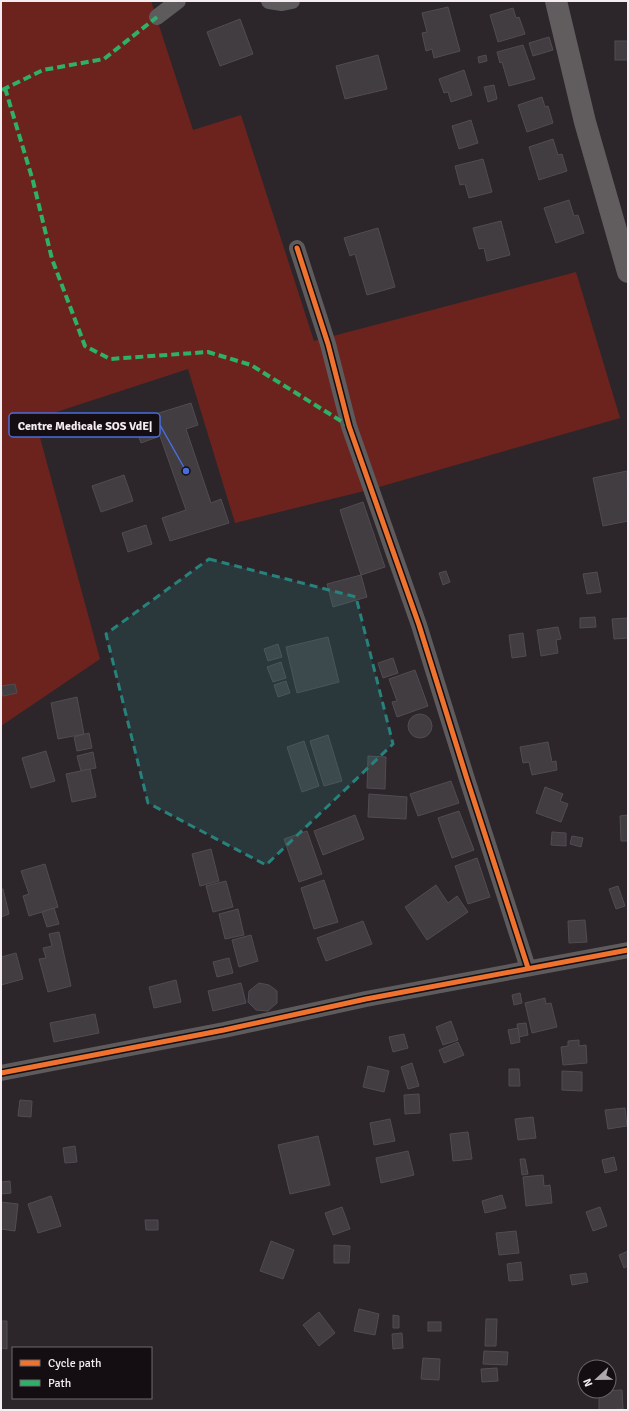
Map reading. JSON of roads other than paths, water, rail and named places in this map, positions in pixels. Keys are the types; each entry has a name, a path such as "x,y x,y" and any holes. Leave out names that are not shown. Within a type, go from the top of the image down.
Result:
{"main road":[{"path":"556,1 584,122 628,272"}],"street":[{"path":"157,17 178,1"},
{"path":"269,1 282,3 292,1"},
{"path":"297,248 328,344 349,426 419,625 528,968"},
{"path":"1,1073 224,1030 366,999 628,950"}],"place":[{"name":"Centre Medicale SOS VdE|","path":"186,471"}]}
